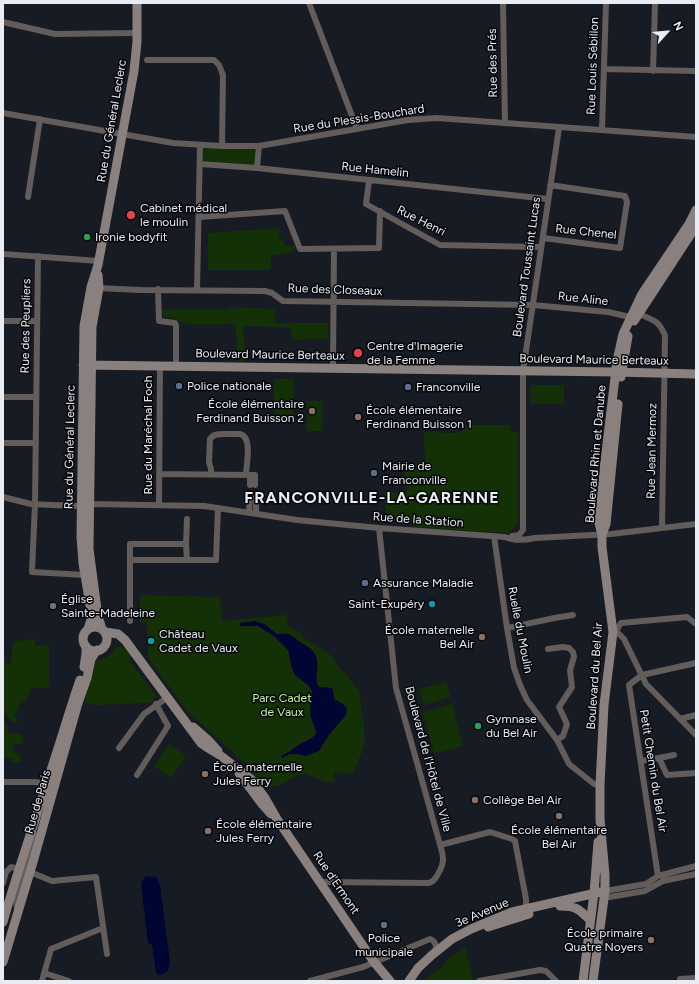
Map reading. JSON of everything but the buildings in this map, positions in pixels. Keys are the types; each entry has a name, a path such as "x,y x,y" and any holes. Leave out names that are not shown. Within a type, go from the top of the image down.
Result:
{"main road":[{"name":"Rue du Général Leclerc","path":"88,629 92,617 85,575 81,537 85,504 88,365 98,263 135,65 137,3"},
{"name":"Boulevard Rhin et Danube","path":"602,535 599,523 604,461 619,372 634,315 642,294 689,224 696,210"},
{"name":"Boulevard Rhin et Danube","path":"634,315 696,226"},
{"name":"Boulevard Maurice Berteaux","path":"88,365 696,374"},
{"name":"Rue du Général Leclerc","path":"85,504 98,617 104,631"},
{"name":"Boulevard du Bel Air","path":"583,981 600,819 604,705 614,631 602,547 602,535"},
{"path":"95,627 104,631 107,638 105,644 100,649 90,650 86,646 83,638 84,634 88,629 95,627"},
{"name":"Rue d'Ermont","path":"104,631 122,636 186,721 194,735 201,743 221,756 236,769 262,804 277,819 374,962 390,981"},
{"path":"105,644 122,641 130,646"},
{"name":"Rue de Paris","path":"3,962 18,913 24,870 36,818 83,670 86,657 86,646"},
{"name":"Rue de Paris","path":"3,922 24,870 87,678 91,659 97,650"},
{"name":"Boulevard du Bel Air","path":"593,981 605,894 606,875 600,819"},
{"name":"3e Avenue","path":"409,981 418,968 452,939 502,915 605,894"},
{"name":"3e Avenue","path":"416,981 422,971 432,961 465,938 505,921 593,896"},
{"path":"560,906 569,906 579,909 590,920"},
{"name":"Rue d'Ermont","path":"374,962 377,973 382,981"}],"street":[{"path":"309,3 357,129"},
{"name":"Rue des Prés","path":"503,3 505,123"},
{"name":"Rue Louis Sébillon","path":"602,130 606,3"},
{"path":"653,71 655,3"},
{"path":"3,22 55,34 137,33"},
{"path":"148,60 214,60 218,63 223,75 222,146"},
{"path":"604,69 696,71"},
{"name":"Rue du Plessis-Bouchard","path":"3,113 174,143 222,146 259,146 408,120 437,118 696,137"},
{"path":"28,198 40,119"},
{"name":"Boulevard Toussaint Lucas","path":"523,530 523,371 540,247 543,238 559,128"},
{"path":"197,290 200,145"},
{"path":"257,168 259,146"},
{"name":"Rue Hamelin","path":"200,164 257,168 548,199"},
{"name":"Rue Henri","path":"369,181 366,204 440,245 540,247"},
{"name":"Rue Chenel","path":"543,238 620,248 627,202 625,196 550,184"},
{"path":"199,217 285,210 300,249 379,248 380,211"},
{"path":"333,368 334,249"},
{"path":"3,254 38,256 98,263"},
{"name":"Rue des Peupliers","path":"38,256 35,504 32,572 85,575"},
{"name":"Rue des Closeaux","path":"95,287 265,291 272,293 283,301 533,305"},
{"path":"158,289 159,321 175,323 176,325 176,367"},
{"name":"Rue Aline","path":"533,305 634,315 654,320 660,326 665,335 664,373"},
{"path":"3,321 37,321"},
{"name":"Rue du Maréchal Foch","path":"159,505 160,366"},
{"name":"Rue Jean Mermoz","path":"662,528 664,373"},
{"path":"3,397 36,397"},
{"path":"211,474 209,462 210,439 212,436 217,434 241,434 247,440 248,475 253,485"},
{"path":"3,443 36,443"},
{"path":"160,474 248,475"},
{"path":"249,512 253,495 256,513"},
{"name":"Rue de la Station","path":"3,497 35,504 159,505 218,508 297,520 378,528 506,537 510,539 602,535 696,524"},
{"path":"130,560 216,560 218,508"},
{"path":"187,519 187,560"},
{"name":"Boulevard de l'Hôtel de Ville","path":"321,882 431,882 435,879 443,864 443,856 396,683 378,528"},
{"path":"506,537 519,535 523,530 526,534 535,538"},
{"name":"Ruelle du Moulin","path":"494,536 507,628 514,668 520,685 527,700 557,740 568,764 594,784 600,785"},
{"path":"130,622 130,544 186,544"},
{"path":"507,628 534,623 549,618 573,615"},
{"path":"696,624 687,617 622,623 614,631 624,639 646,684 696,735"},
{"path":"548,649 563,647 569,648 573,652 574,657 570,670 572,687 559,707 567,724 563,736 557,740"},
{"path":"642,676 696,663"},
{"name":"Petit Chemin du Bel Air","path":"642,676 629,685 658,876"},
{"path":"119,748 144,714 156,704 168,697"},
{"path":"137,776 168,726 156,704"},
{"path":"680,719 696,715"},
{"path":"641,762 674,754"},
{"path":"659,758 667,775 696,773"},
{"path":"3,782 35,782 47,784"},
{"path":"440,845 490,832 515,841 526,899 526,909"},
{"path":"605,894 646,884 658,876 696,866"},
{"path":"3,883 6,872 11,867 24,870 52,881 96,877 107,954"},
{"path":"605,894 645,891 663,881 696,874"},
{"path":"42,981 51,949 103,928"},
{"path":"310,981 363,967 430,939 435,943 437,948 435,952"},
{"path":"479,981 540,970 546,971 556,981"},
{"path":"44,973 69,981"},
{"path":"680,979 696,978"}],"green space":[{"path":"204,148 253,149 256,152 255,165 204,161 202,154"},
{"path":"279,228 279,235 286,246 295,245 294,250 291,253 271,255 271,270 208,270 208,233"},
{"path":"230,307 275,309 275,323 328,323 328,339 292,340 291,328 243,326 246,361 238,361 235,324 186,323 181,322 178,319 169,318 162,313 162,309 229,309"},
{"path":"274,379 293,379 293,421 284,421 274,411"},
{"path":"531,385 564,385 564,404 531,404"},
{"path":"307,401 323,401 322,431 307,431"},
{"path":"471,425 510,425 512,432 518,432 518,523 508,533 414,527 410,522 404,519 394,519 391,521 385,512 385,493 407,493 404,467 426,459 424,449 424,432 459,433"},
{"name":"Parc Cadet de Vaux","path":"140,595 220,597 222,621 287,615 289,626 334,658 336,664 359,691 365,741 354,771 348,774 336,772 334,773 334,781 330,782 301,774 276,786 263,786 246,764 188,712 150,661 148,653 147,622 140,622"},
{"path":"36,639 35,646 49,645 48,688 31,688 26,702 21,700 15,717 19,720 15,723 12,722 3,712 3,649 7,665 11,663 13,644 16,641"},
{"path":"117,646 124,648 132,656 129,660 157,697 150,703 96,705 84,703 96,661 109,656"},
{"path":"446,682 451,697 424,705 419,689"},
{"path":"452,704 463,746 434,754 423,712"},
{"path":"3,719 7,725 8,734 22,734 22,744 13,744 13,752 20,754 20,762 11,762 11,758 3,758"},
{"path":"169,744 186,756 171,778 154,766"},
{"path":"465,948 473,979 468,981 424,981 431,974 441,968 449,958"}],"shaded area":[{"path":"255,621 264,624 277,634 284,633 292,636 309,647 316,656 317,683 319,687 332,688 334,699 343,704 347,709 346,715 329,735 319,751 306,756 290,754 282,758 281,756 312,738 316,734 311,718 312,691 309,686 295,675 288,650 275,637 258,626 240,626 240,623"},
{"path":"146,876 156,877 160,885 170,962 168,971 159,975 156,972 152,945 148,943 141,885"}],"place":[{"name":"Cabinet médical le moulin","path":"131,215"},
{"name":"Ironie bodyfit","path":"87,237"},
{"name":"Centre d'Imagerie de la Femme","path":"358,353"},
{"name":"Police nationale","path":"179,386"},
{"name":"Franconville","path":"408,387"},
{"name":"École élémentaire Ferdinand Buisson 2","path":"312,411"},
{"name":"École élémentaire Ferdinand Buisson 1","path":"358,417"},
{"name":"Mairie de Franconville","path":"374,473"},
{"name":"Assurance Maladie","path":"365,583"},
{"name":"Saint-Exupéry","path":"432,604"},
{"name":"Église Sainte-Madeleine","path":"53,606"},
{"name":"École maternelle Bel Air","path":"482,637"},
{"name":"Château Cadet de Vaux","path":"151,641"},
{"name":"Gymnase du Bel Air","path":"478,726"},
{"name":"École maternelle Jules Ferry","path":"205,774"},
{"name":"Collège Bel Air","path":"475,800"},
{"name":"École élémentaire Bel Air","path":"559,816"},
{"name":"École élémentaire Jules Ferry","path":"208,831"},
{"name":"Police municipale","path":"384,925"},
{"name":"École primaire Quatre Noyers","path":"651,940"}],"district":[{"name":"FRANCONVILLE-LA-GARENNE","path":"372,498"}]}
